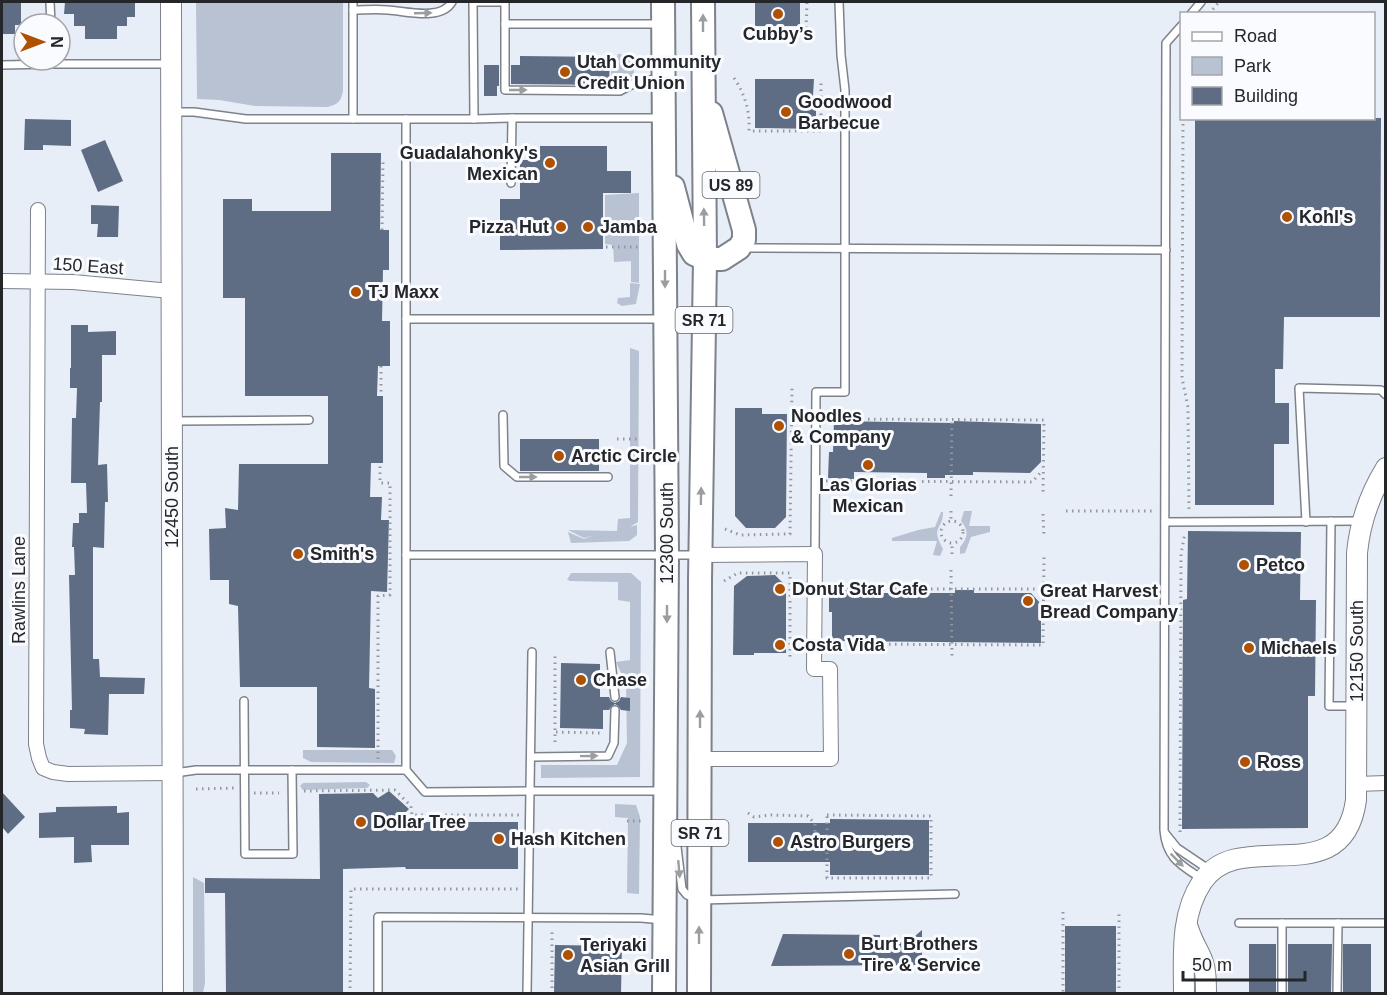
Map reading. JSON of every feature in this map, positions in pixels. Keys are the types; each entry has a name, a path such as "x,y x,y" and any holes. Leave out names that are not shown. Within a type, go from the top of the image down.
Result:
{"main road":[{"name":"12300 South","path":"663,2 667,555 664,993"},
{"name":"12300 South","path":"699,993 705,259 703,2"},
{"name":"US 89","path":"703,86 744,230 744,240 739,248"},
{"name":"US 89","path":"664,157 688,244 694,254 705,259"},
{"path":"705,259 722,259 739,248"}],"street":[{"name":"12450 South","path":"171,2 173,993"},
{"path":"38,210 38,281"},
{"name":"150 East","path":"2,281 96,283 171,291"},
{"name":"Rawlins Lane","path":"38,281 36,744 39,758 43,768 68,774 172,773"},
{"name":"12150 South","path":"1207,876 1236,859 1316,852 1331,846 1342,837 1352,819 1357,784 1357,553 1362,521 1370,498 1386,468"},
{"path":"701,555 815,554 814,669 830,669 831,759 701,759"},
{"path":"1357,784 1386,783"},
{"path":"1184,993 1184,941 1188,916 1196,892 1207,876"},
{"path":"1188,916 1190,936 1206,974 1206,993"}],"lane":[{"path":"353,119 353,6 405,13 435,12 447,8 452,2"},
{"path":"474,118 473,2 506,2 505,90 620,91 641,80 663,80"},
{"path":"815,554 816,392 845,392 845,90 838,2"},
{"path":"506,24 663,24"},
{"path":"1180,27 1166,43 1164,830 1166,844 1177,862 1207,876"},
{"path":"72,62 171,64"},
{"path":"171,112 194,112 246,119 663,118"},
{"path":"511,183 512,118"},
{"path":"406,119 406,770 425,792 665,791 675,832 682,889 687,895 699,900 955,894"},
{"path":"739,248 1166,250"},
{"path":"406,319 664,319"},
{"path":"1306,522 1299,388 1381,390 1386,395"},
{"path":"503,415 504,466 517,477 608,477"},
{"path":"172,421 309,420"},
{"path":"1330,521 1329,706 1357,706"},
{"path":"1165,522 1362,521"},
{"path":"406,555 701,555"},
{"path":"527,993 532,652"},
{"path":"610,652 615,697"},
{"path":"244,701 245,854 293,854 292,770"},
{"path":"531,757 608,756 614,743 615,710"},
{"path":"172,773 196,770 406,770"},
{"path":"1164,830 1178,849 1207,876"},
{"path":"378,993 378,917 665,920"},
{"path":"1239,923 1386,923"},
{"path":"1282,923 1282,993"},
{"path":"1337,993 1338,923"}],"path":[{"path":"785,31 806,31 807,2"},
{"path":"734,78 743,92 750,118 749,131 820,131 820,81"},
{"path":"1180,835 1181,554 1189,516 1188,407 1182,378 1183,120"},
{"path":"382,160 382,230"},
{"path":"606,247 641,247"},
{"path":"381,366 381,396"},
{"path":"725,529 740,535 790,534 792,387"},
{"path":"828,429 828,419 1044,420 1043,494"},
{"path":"951,496 952,419"},
{"path":"617,439 641,439"},
{"path":"378,761 378,596 390,595 390,483 380,483 380,463"},
{"path":"828,491 827,481 1032,482 1044,469"},
{"path":"951,511 951,521"},
{"path":"1066,511 1158,511"},
{"path":"1043,514 1044,536"},
{"path":"951,521 960,525 963,531 956,543 945,541 940,532 943,525 951,521"},
{"path":"952,543 952,554"},
{"path":"827,644 1042,645 1044,557"},
{"path":"951,570 952,658"},
{"path":"724,580 738,573 790,573 790,658"},
{"path":"827,589 1043,589"},
{"path":"555,652 555,742"},
{"path":"555,732 614,733"},
{"path":"196,789 234,788"},
{"path":"302,791 395,790 411,806 412,815 521,815 521,819"},
{"path":"254,793 279,793"},
{"path":"748,813 754,818 771,814 808,816 815,824 815,839"},
{"path":"827,815 931,816 931,878 827,878 827,815"},
{"path":"627,821 642,821"},
{"path":"350,993 351,890 521,890"},
{"path":"1063,912 1063,993"},
{"path":"1119,913 1119,993"},
{"path":"552,930 552,993"},
{"path":"624,948 630,940 640,939"}],"green space":[{"path":"196,2 343,2 342,97 334,105 327,107 255,106 197,99"},
{"path":"618,54 634,55 634,76 618,85 611,85 611,64"},
{"path":"639,193 639,283 631,282 631,261 614,262 613,245 605,244 605,195"},
{"path":"630,283 640,284 636,304 622,306 617,303 618,298 630,297"},
{"path":"630,348 639,351 638,522 630,527 637,525 637,535 629,541 571,543 568,532 584,539 592,536 584,538 568,530 617,531 618,519 630,518"},
{"path":"964,511 972,511 969,526 990,526 990,532 971,537 965,553 960,554 960,547 966,534 961,521"},
{"path":"943,512 942,518 937,532 943,549 940,556 933,555 937,541 892,541 892,538 935,527"},
{"path":"571,573 631,573 641,582 640,777 541,778 541,765 617,765 627,743 626,684 616,662 630,660 630,602 618,600 618,582 568,581"},
{"path":"303,750 392,750 396,756 394,763 311,762 303,758"},
{"path":"366,782 370,785 367,788 303,790 300,786 303,783"},
{"path":"615,804 636,805 640,817 639,894 627,893 628,818 615,817"},
{"path":"193,877 204,883 205,983 203,993 193,993"}],"building":[{"path":"2,2 21,2 21,12 12,12 12,34 2,34"},
{"path":"65,2 135,2 135,17 127,17 127,26 117,26 117,39 85,39 85,26 74,26 74,14 64,12"},
{"name":"Cubby’s","path":"755,2 800,2 800,26 755,26"},
{"name":"Utah Community Credit Union","path":"520,56 610,57 609,85 511,84 511,65 520,65"},
{"path":"484,65 499,65 497,96 484,96"},
{"name":"Goodwood Barbecue","path":"755,79 814,79 816,129 755,128"},
{"name":"Kohl's","path":"1375,118 1381,118 1380,317 1284,317 1283,369 1275,369 1275,403 1289,403 1289,444 1274,444 1274,505 1195,505 1195,120 1375,120"},
{"path":"25,119 71,120 71,146 43,145 43,150 24,150"},
{"path":"105,140 123,181 98,192 81,150"},
{"path":"540,146 607,146 607,171 631,171 631,193 603,193 603,249 500,250 500,199 520,199 520,160 540,160"},
{"path":"331,153 381,153 380,230 389,230 389,270 383,270 382,321 390,321 390,366 378,366 377,396 383,396 383,463 371,463 370,497 382,497 381,520 389,520 387,592 371,591 369,688 375,689 375,748 317,747 317,687 240,687 238,606 229,604 229,580 210,580 209,529 226,528 225,508 238,510 239,464 328,464 328,396 245,396 245,298 223,298 223,199 252,199 252,211 331,211"},
{"path":"91,205 119,206 118,237 97,237 98,224 91,224"},
{"path":"71,325 88,325 88,332 116,331 116,355 102,355 98,465 107,464 108,502 105,502 104,548 93,547 93,659 99,659 100,677 145,678 144,694 109,694 108,735 84,734 85,729 70,728 70,710 72,710 69,575 75,575 74,547 72,547 73,523 79,523 79,513 87,513 86,483 71,483 72,418 76,418 77,388 70,388"},
{"path":"735,408 762,408 762,414 787,414 786,517 775,528 746,528 735,516"},
{"path":"834,421 1041,424 1041,462 1030,473 973,472 973,475 945,475 945,478 927,478 927,473 854,472 854,479 828,478 829,452 833,452"},
{"name":"Arctic Circle","path":"520,439 599,439 599,471 520,471"},
{"path":"1188,531 1301,532 1300,600 1316,600 1315,696 1308,696 1308,828 1182,829 1183,600 1187,599"},
{"path":"775,575 786,586 786,653 733,655 734,586 747,576"},
{"path":"829,590 853,590 853,593 955,593 955,590 974,590 974,593 1031,593 1041,604 1041,643 832,641"},
{"name":"Chase","path":"561,663 600,664 600,697 609,697 615,703 621,697 630,698 630,711 621,710 615,704 609,710 603,710 603,729 560,728"},
{"path":"389,791 409,809 396,822 518,822 518,869 406,869 405,867 343,869 343,993 226,993 225,893 205,893 205,878 320,879 319,794 373,793 378,798"},
{"path":"2,792 25,817 8,834 2,827"},
{"path":"117,806 117,813 129,812 129,845 91,845 92,862 74,863 74,837 39,838 39,813 56,812 56,807"},
{"path":"830,819 929,820 929,875 830,875 830,862 748,862 748,823 830,823"},
{"path":"1065,926 1116,926 1116,993 1065,993"},
{"name":"Burt Brothers Tire & Service","path":"922,930 922,965 771,966 783,934 880,935 880,942 908,942"},
{"path":"1249,944 1276,944 1276,993 1249,993"},
{"path":"1288,944 1332,944 1331,993 1288,993"},
{"path":"1343,944 1371,944 1371,993 1343,993"},
{"path":"555,945 622,946 621,993 554,993"}],"place":[{"name":"Cubby’s","path":"778,14"},
{"name":"Utah Community Credit Union","path":"565,72"},
{"name":"Goodwood Barbecue","path":"786,112"},
{"name":"Guadalahonky's Mexican","path":"550,163"},
{"name":"Kohl's","path":"1287,217"},
{"name":"Pizza Hut","path":"561,227"},
{"name":"Jamba","path":"588,227"},
{"name":"TJ Maxx","path":"356,292"},
{"name":"Noodles & Company","path":"779,426"},
{"name":"Arctic Circle","path":"559,456"},
{"name":"Las Glorias Mexican","path":"868,465"},
{"name":"Smith's","path":"298,554"},
{"name":"Petco","path":"1244,565"},
{"name":"Donut Star Cafe","path":"780,589"},
{"name":"Great Harvest Bread Company","path":"1028,601"},
{"name":"Costa Vida","path":"780,645"},
{"name":"Michaels","path":"1249,648"},
{"name":"Chase","path":"581,680"},
{"name":"Ross","path":"1245,762"},
{"name":"Dollar Tree","path":"361,822"},
{"name":"Hash Kitchen","path":"499,839"},
{"name":"Astro Burgers","path":"778,842"},
{"name":"Burt Brothers Tire & Service","path":"849,954"},
{"name":"Teriyaki Asian Grill","path":"568,955"}]}
